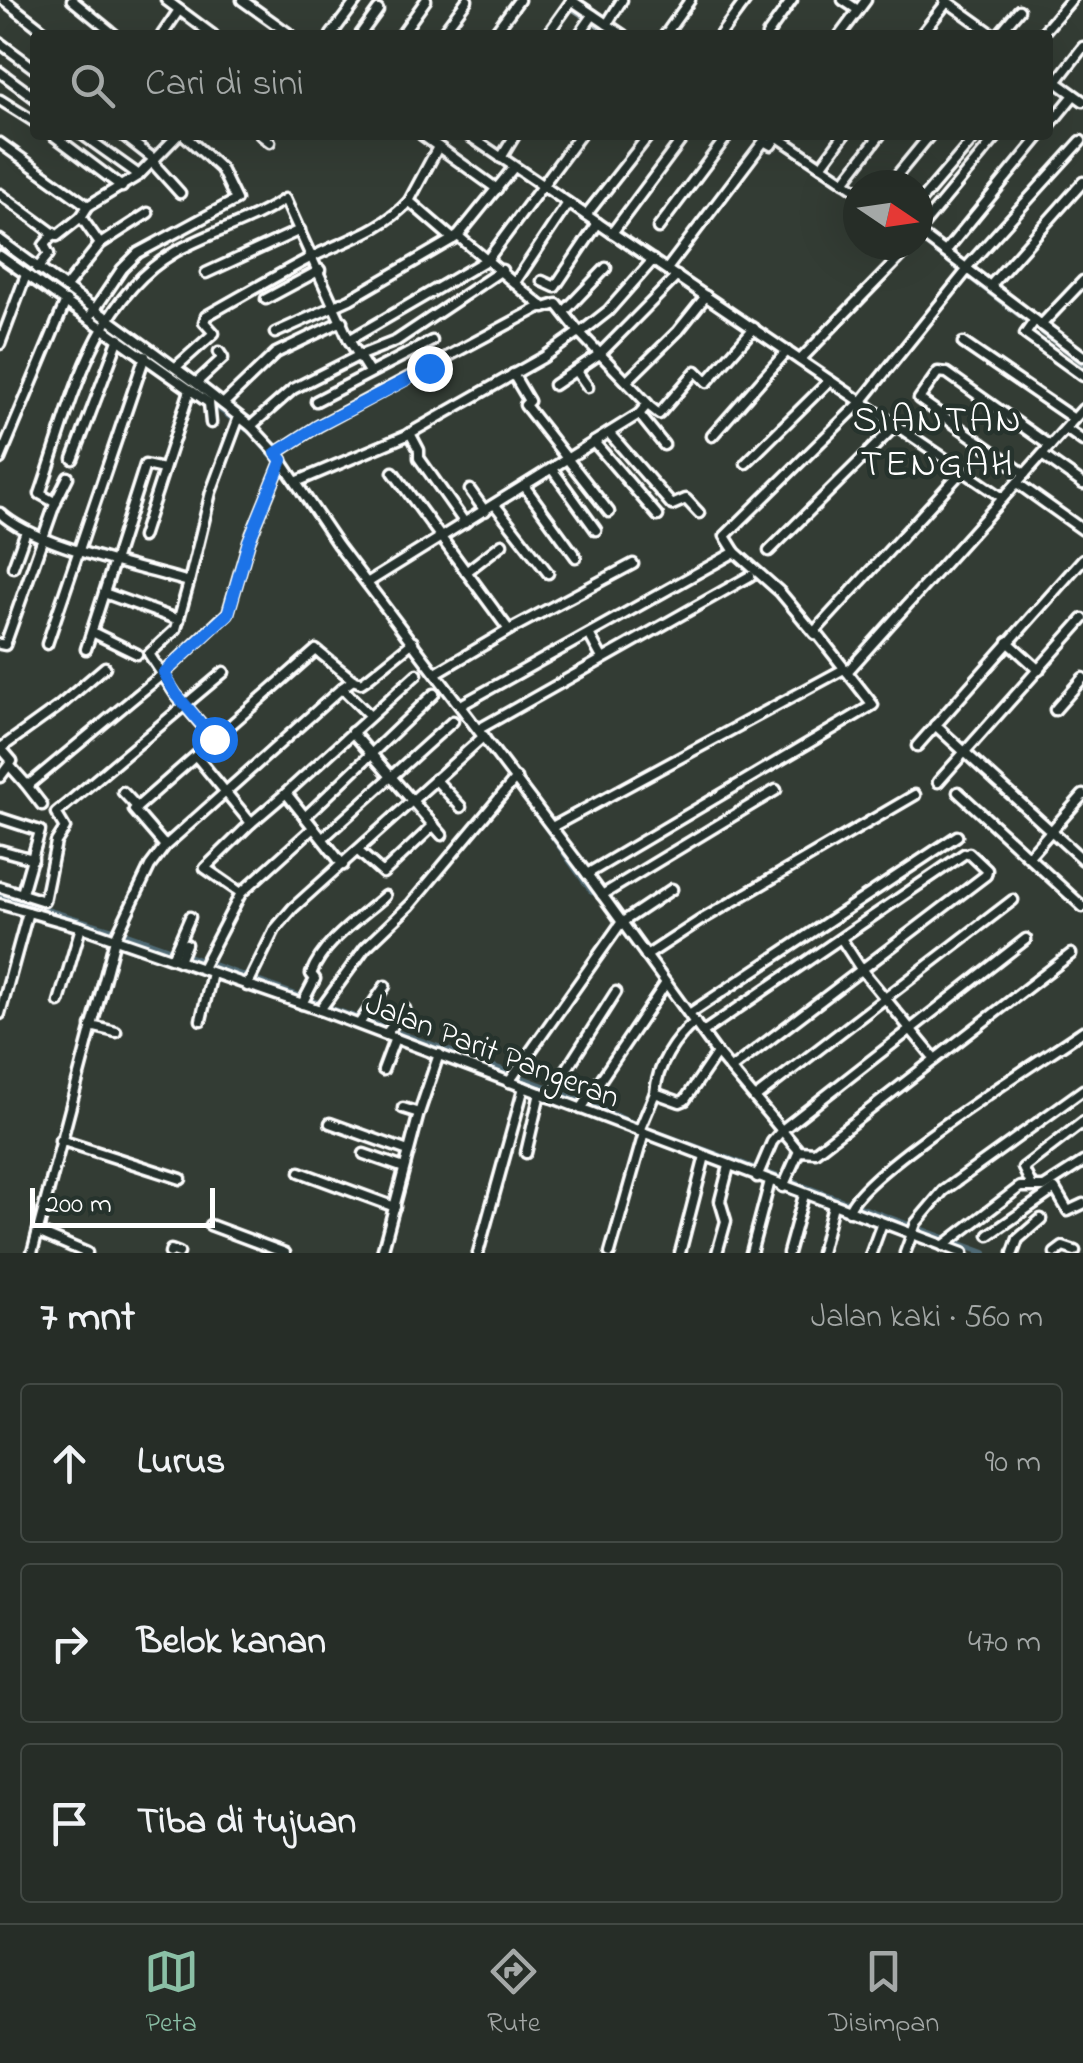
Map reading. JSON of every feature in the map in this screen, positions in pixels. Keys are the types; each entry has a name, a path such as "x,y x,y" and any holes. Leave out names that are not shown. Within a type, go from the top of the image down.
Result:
{"street":[{"path":"4,0 43,30"},
{"path":"72,0 110,30"},
{"path":"166,0 206,30"},
{"path":"242,0 283,30"},
{"path":"335,30 356,0"},
{"path":"405,30 426,0"},
{"path":"445,30 467,0"},
{"path":"497,30 519,0"},
{"path":"607,24 622,0"},
{"path":"669,30 690,0"},
{"path":"724,30 746,0"},
{"path":"771,30 792,0"},
{"path":"843,0 858,10"},
{"path":"844,30 866,0"},
{"path":"961,11 971,0"},
{"path":"1045,30 1071,0"},
{"path":"925,30 946,1 985,30"},
{"path":"551,30 570,3 616,30"},
{"path":"165,30 179,10"},
{"path":"364,30 378,10"},
{"path":"995,30 1018,10"},
{"path":"582,30 592,17"},
{"path":"0,43 30,66"},
{"path":"1053,75 1083,48"},
{"path":"0,72 30,94"},
{"path":"1053,80 1083,101"},
{"path":"1053,120 1074,94"},
{"path":"0,100 30,119"},
{"path":"60,140 122,187"},
{"path":"91,140 139,175"},
{"path":"130,140 180,192"},
{"path":"0,194 58,236 88,206 139,175 176,140"},
{"path":"92,313 138,254 235,202 221,169 187,140"},
{"path":"429,140 497,189"},
{"path":"476,140 1003,498"},
{"path":"501,158 511,140"},
{"path":"349,340 488,259 576,140"},
{"path":"586,215 645,140"},
{"path":"612,233 680,140"},
{"path":"658,228 724,140"},
{"path":"667,269 764,142 770,145 773,140"},
{"path":"782,140 843,181"},
{"path":"821,166 840,140"},
{"path":"853,170 876,140"},
{"path":"901,170 926,140"},
{"path":"933,186 973,140"},
{"path":"933,217 994,140"},
{"path":"945,252 1037,140"},
{"path":"587,874 873,704 780,592 736,552 726,534 861,402 965,272 1080,141"},
{"path":"0,143 88,206"},
{"path":"176,367 214,333 204,322 206,316 312,257 382,224 409,201 438,147"},
{"path":"275,333 336,306 455,237 514,167"},
{"path":"990,286 1083,182"},
{"path":"56,502 40,494 94,342 142,275 171,254 285,199 349,340 369,372"},
{"path":"409,201 516,281 542,306 556,303 659,414 696,371 707,382 754,328"},
{"path":"516,281 568,203"},
{"path":"64,288 100,244 148,213"},
{"path":"81,217 100,244"},
{"path":"542,281 555,287 598,223"},
{"path":"206,273 300,230"},
{"path":"37,269 49,254 44,245 54,233"},
{"path":"0,240 150,356 238,421 251,426 279,457 367,583 552,826 717,1053 800,1151 812,1154 1071,954"},
{"path":"933,244 965,272 990,286 1034,323 1083,356"},
{"path":"0,256 66,301 92,313"},
{"path":"296,482 378,450 555,350 608,311 653,260"},
{"path":"800,360 897,260"},
{"path":"564,312 606,268"},
{"path":"266,299 320,270"},
{"path":"251,426 293,389 396,341 502,270"},
{"path":"0,344 26,275"},
{"path":"554,384 601,353 677,276"},
{"path":"1083,281 1026,334 1083,376"},
{"path":"627,381 678,331 706,296"},
{"path":"0,459 66,301"},
{"path":"26,784 47,772 228,614 279,457 318,426 542,306"},
{"path":"211,423 216,402 276,353 342,321"},
{"path":"106,323 119,338 176,367 193,386"},
{"path":"73,460 119,338"},
{"path":"316,402 432,342"},
{"path":"963,343 1074,419"},
{"path":"712,436 787,351"},
{"path":"142,537 193,386 224,358 219,352"},
{"path":"47,644 150,356"},
{"path":"579,370 588,387"},
{"path":"1025,474 920,399 938,372 947,373 1050,446"},
{"path":"513,374 528,401 524,405 609,512"},
{"path":"746,463 829,381"},
{"path":"367,583 525,488 649,406"},
{"path":"552,826 846,671 1083,409"},
{"path":"639,414 664,445"},
{"path":"214,739 149,654 174,632 211,492 238,421"},
{"path":"770,550 896,425"},
{"path":"1066,428 1083,442"},
{"path":"410,433 419,458 465,523"},
{"path":"608,433 672,505 686,499 699,513"},
{"path":"594,442 658,516"},
{"path":"1042,455 1083,484"},
{"path":"86,650 146,465 164,470"},
{"path":"552,469 596,530"},
{"path":"815,634 963,470"},
{"path":"393,472 509,630"},
{"path":"0,644 5,645 68,477"},
{"path":"1017,483 1083,530"},
{"path":"525,488 576,557"},
{"path":"470,490 485,511"},
{"path":"495,504 548,573"},
{"path":"0,513 43,538 189,582"},
{"path":"12,567 26,531"},
{"path":"466,572 502,544"},
{"path":"461,705 736,552"},
{"path":"917,746 1083,558"},
{"path":"436,673 633,564"},
{"path":"250,981 275,929 293,908 436,779 481,732 602,658 750,576"},
{"path":"104,593 178,620"},
{"path":"938,782 1083,619"},
{"path":"92,632 137,654"},
{"path":"590,634 602,658"},
{"path":"165,846 134,813 137,807 316,650 356,683 367,680 413,642"},
{"path":"1008,642 1039,670"},
{"path":"42,805 1,747 71,697 105,667"},
{"path":"0,818 40,831 33,859 11,898 46,899 57,839 65,828 56,813 224,672"},
{"path":"240,894 204,868 416,674"},
{"path":"1055,710 1083,678"},
{"path":"32,1253 117,934 150,866 165,846 353,680"},
{"path":"342,688 370,716"},
{"path":"305,817 434,694"},
{"path":"323,838 454,721"},
{"path":"935,725 1083,860"},
{"path":"352,732 442,835"},
{"path":"196,756 251,823"},
{"path":"0,777 10,762"},
{"path":"320,1010 365,948 410,905 516,778"},
{"path":"436,779 461,808"},
{"path":"602,895 776,790"},
{"path":"123,792 137,807"},
{"path":"958,792 1083,906"},
{"path":"285,794 343,866"},
{"path":"646,956 915,795"},
{"path":"1029,856 1083,796"},
{"path":"358,851 383,873 434,825"},
{"path":"204,964 240,894 313,828"},
{"path":"610,1253 656,1081 692,1018 958,836"},
{"path":"0,850 33,859"},
{"path":"704,1032 966,854 987,870 986,876 731,1069"},
{"name":"Jalan Parit Pangeran","path":"0,887 28,912 178,954 204,964 212,973 250,981 302,1004 390,1032 509,1082 584,1105 770,1182 785,1182 804,1195 833,1206 850,1206 882,1223 912,1230 957,1252"},
{"path":"509,1082 621,923 672,889"},
{"path":"302,1004 314,979 314,966 330,945 386,896"},
{"path":"755,1098 1014,900"},
{"path":"0,1014 28,912"},
{"path":"178,954 190,917"},
{"path":"59,1002 81,928"},
{"path":"757,1176 772,1142 782,1130 1026,938"},
{"path":"842,940 935,1060"},
{"path":"201,1020 212,973"},
{"path":"584,1105 666,983"},
{"path":"359,1024 384,986"},
{"path":"526,1153 544,1095 616,992"},
{"path":"383,1070 390,1032 404,1008"},
{"path":"91,1026 116,1032"},
{"path":"850,1206 903,1154 1083,1031"},
{"path":"655,1093 684,1100 717,1053"},
{"path":"382,1253 418,1113 439,1054"},
{"path":"478,1253 524,1087"},
{"path":"905,1253 912,1230 943,1190 1083,1090"},
{"path":"403,1108 418,1113"},
{"path":"330,1122 408,1151"},
{"path":"1032,1186 1023,1168 1083,1122"},
{"path":"60,1140 181,1178"},
{"path":"785,1182 800,1151"},
{"path":"364,1154 404,1168"},
{"path":"680,1253 704,1156"},
{"path":"944,1245 1020,1187 1053,1184 1083,1162"},
{"path":"717,1253 726,1221 720,1201 729,1166"},
{"path":"300,1172 395,1207"},
{"path":"751,1253 770,1182"},
{"path":"988,1235 1054,1190 1068,1211 1083,1204"},
{"path":"788,1253 804,1195"},
{"path":"822,1253 833,1206"},
{"path":"1013,1253 1018,1240 1041,1219"},
{"path":"870,1253 882,1223"},
{"path":"210,1225 286,1253"},
{"path":"38,1232 88,1253"},
{"path":"1055,1253 1063,1247 1075,1251"},
{"path":"170,1253 179,1253"}],"waterway":[{"path":"570,9 602,30"},
{"path":"933,251 1083,365"},
{"path":"55,285 156,362"},
{"path":"206,399 252,433 276,461"},
{"path":"412,650 443,690"},
{"path":"523,795 592,892"},
{"path":"0,896 127,934 321,1004"},
{"path":"327,1007 508,1072"},
{"path":"517,1076 549,1088"},
{"path":"556,1091 645,1128 985,1253"}],"district":[{"name":"SIANTAN TENGAH","path":"938,440"}],"route":[{"path":"214,739 176,694 164,673 228,614 249,541 282,460 276,453 318,426 429,368"}]}
